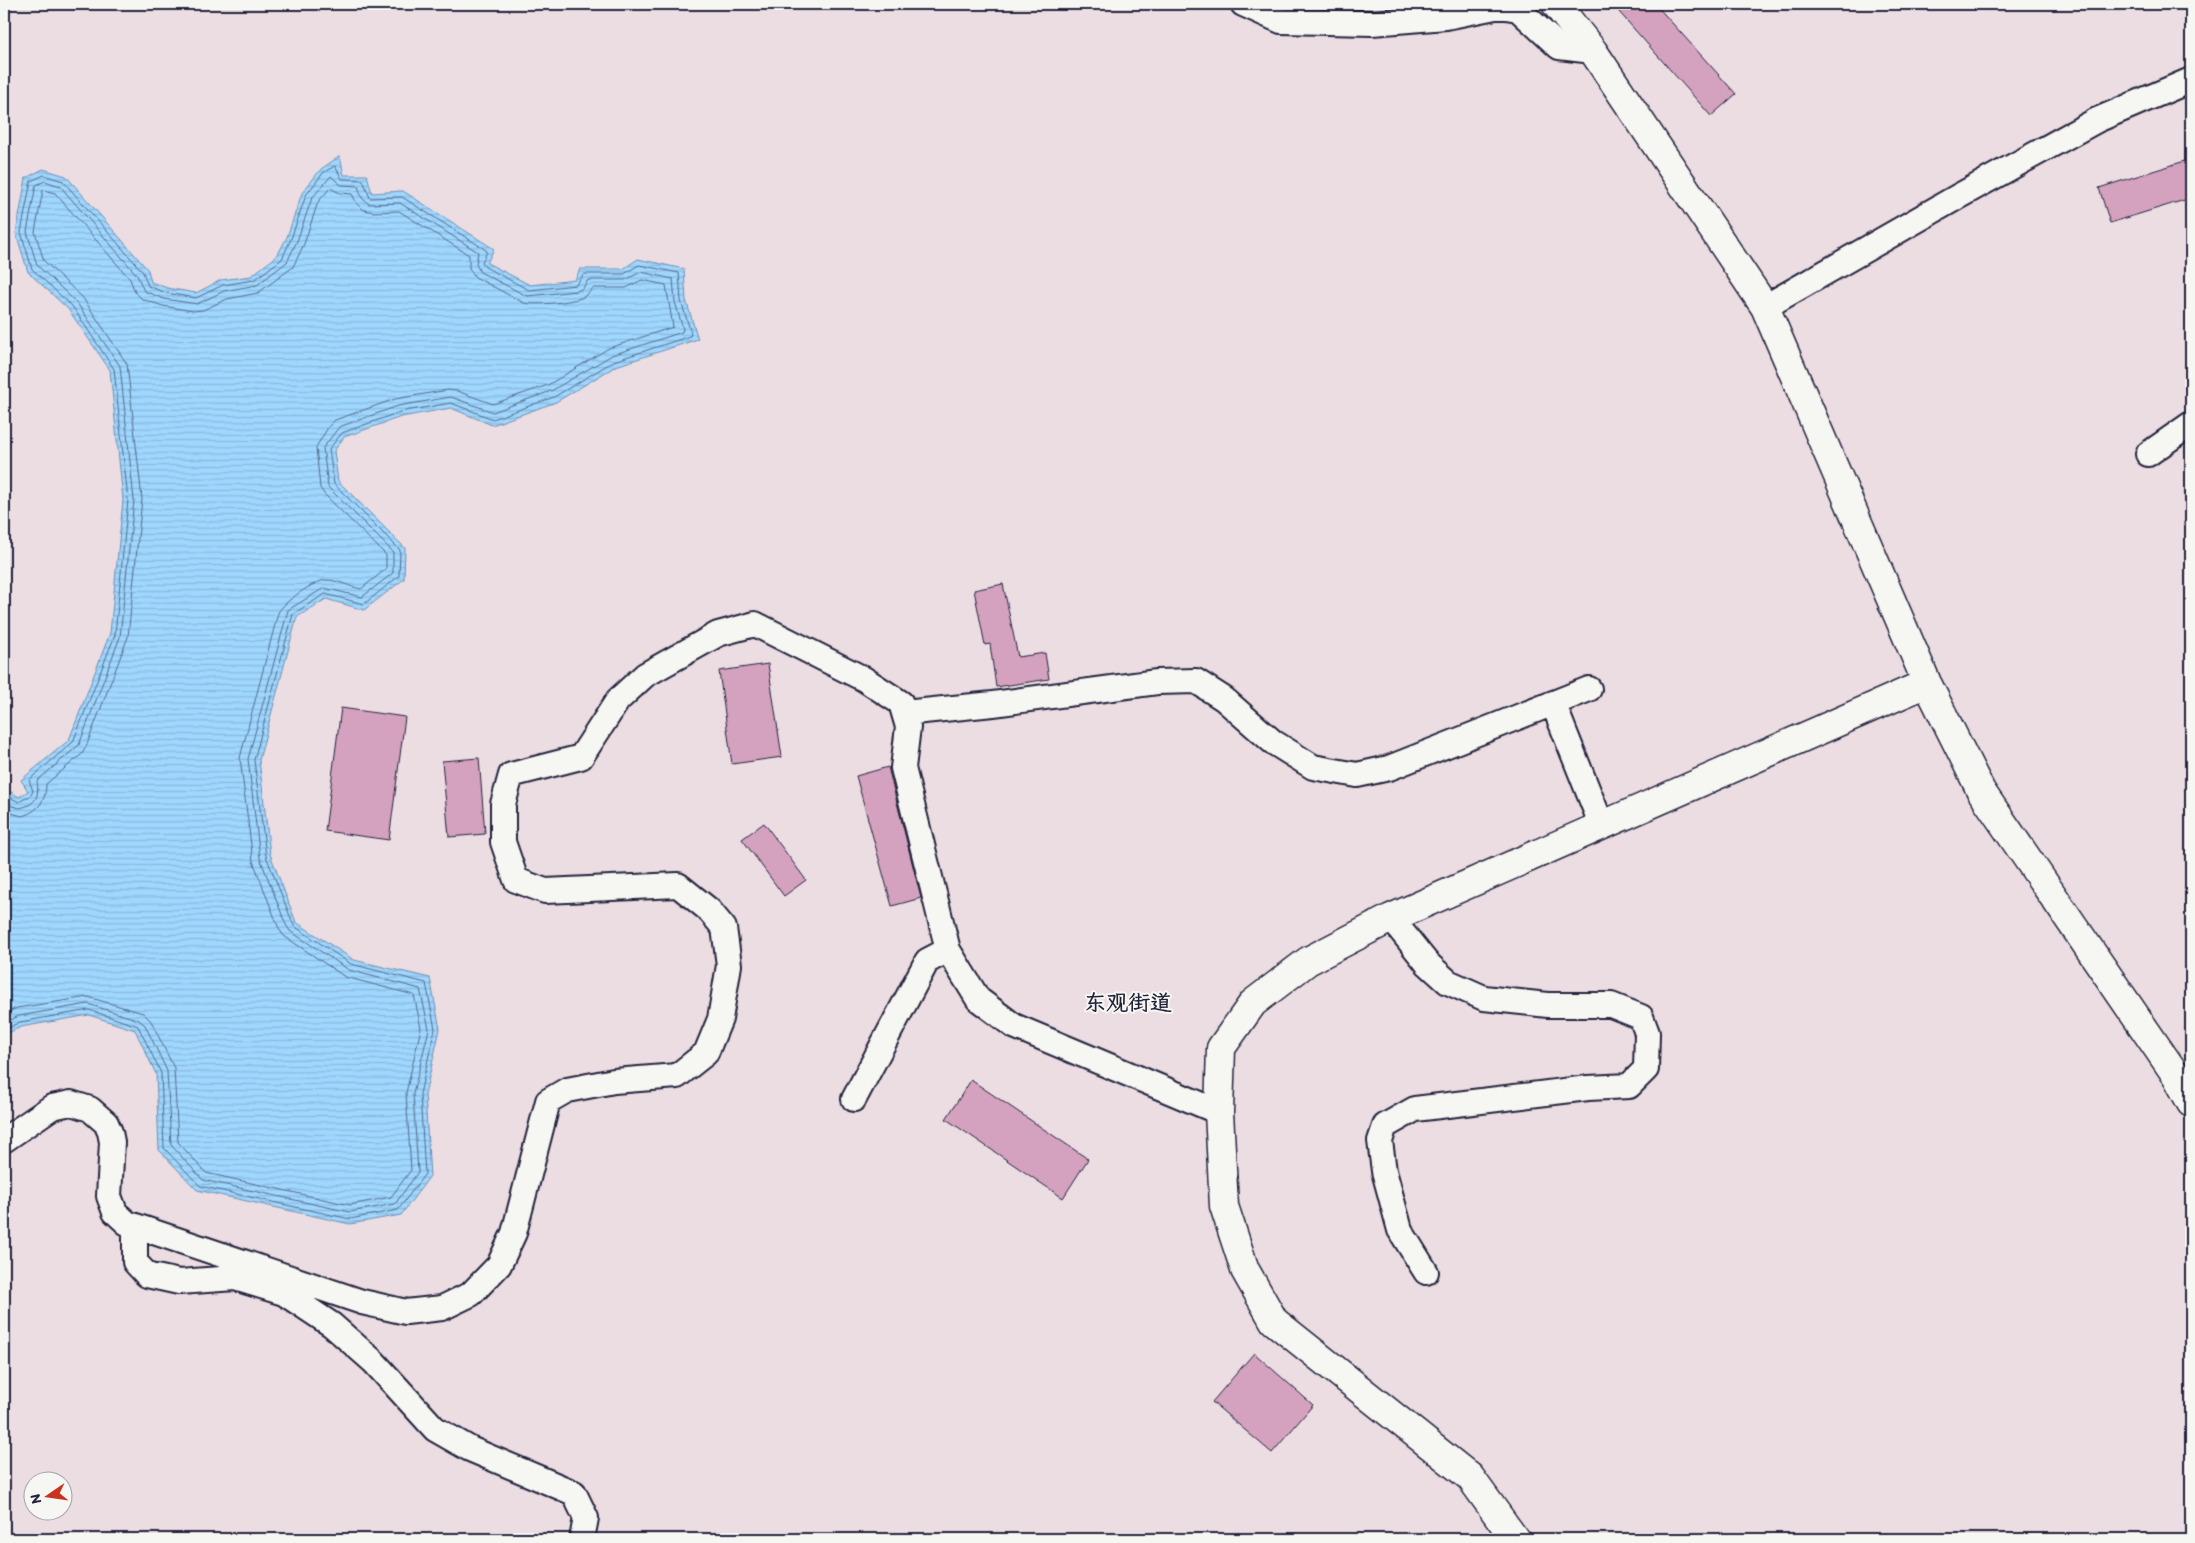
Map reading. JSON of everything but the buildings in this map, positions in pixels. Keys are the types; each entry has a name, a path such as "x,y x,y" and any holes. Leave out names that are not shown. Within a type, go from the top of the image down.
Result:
{"main road":[{"path":"1556,4 1593,51 1765,307 1926,683 1981,791 2176,1075 2191,1103"},
{"path":"1515,1539 1470,1477 1274,1321 1245,1270 1224,1206 1219,1112 1221,1048 1253,1002 1308,961 1391,918 1926,683"}],"street":[{"path":"1243,4 1281,21 1372,23 1446,17 1500,6 1518,9 1559,47 1593,51"},
{"path":"1765,307 1959,196 2097,120 2191,80"},
{"path":"2148,454 2191,424"},
{"path":"4,1140 52,1107 71,1103 90,1109 106,1122 112,1142 109,1186 111,1205 121,1218 135,1226 362,1302 406,1312 442,1308 471,1294 500,1265 514,1233 548,1101 567,1090 614,1081 677,1076 706,1053 720,1019 729,965 724,928 709,910 678,885 544,891 516,880 503,842 503,804 511,775 581,757 618,700 645,675 718,634 755,624 864,679 901,703 908,727 903,768 948,950 978,999 1014,1026 1219,1112"},
{"path":"904,714 1157,682 1196,681 1224,699 1273,742 1312,767 1357,775 1389,768 1589,688"},
{"path":"1553,702 1602,826"},
{"path":"1391,918 1427,963 1448,982 1484,998 1548,1005 1612,1005 1641,1017 1647,1033 1646,1069 1629,1086 1588,1088 1415,1109 1385,1126 1380,1141 1384,1171 1400,1230 1426,1272"},
{"path":"854,1099 927,961 948,950"},
{"path":"135,1226 135,1262 147,1275 179,1282 235,1278 284,1293 332,1325 374,1362 435,1429 470,1449 574,1493 586,1518 582,1539"}],"water":[{"path":"340,156 344,175 367,175 372,193 403,191 494,249 487,263 530,285 575,280 580,269 623,269 638,259 684,269 686,300 698,339 616,366 556,402 492,425 451,408 401,417 344,437 334,451 338,481 405,548 404,579 364,610 326,599 297,617 259,760 270,854 296,922 354,960 430,978 440,1029 425,1095 430,1176 401,1215 350,1224 197,1190 159,1150 156,1074 135,1030 89,1015 21,1027 4,1035 4,817 6,816 4,813 4,794 8,790 19,797 28,791 21,780 69,740 110,633 123,500 110,370 68,309 28,272 16,233 26,178 43,169 66,176 148,270 151,282 167,288 196,293 221,280 251,276 277,256 287,237 302,193 321,169"}],"district":[{"name":"东观街道","path":"1128,1002"}]}
